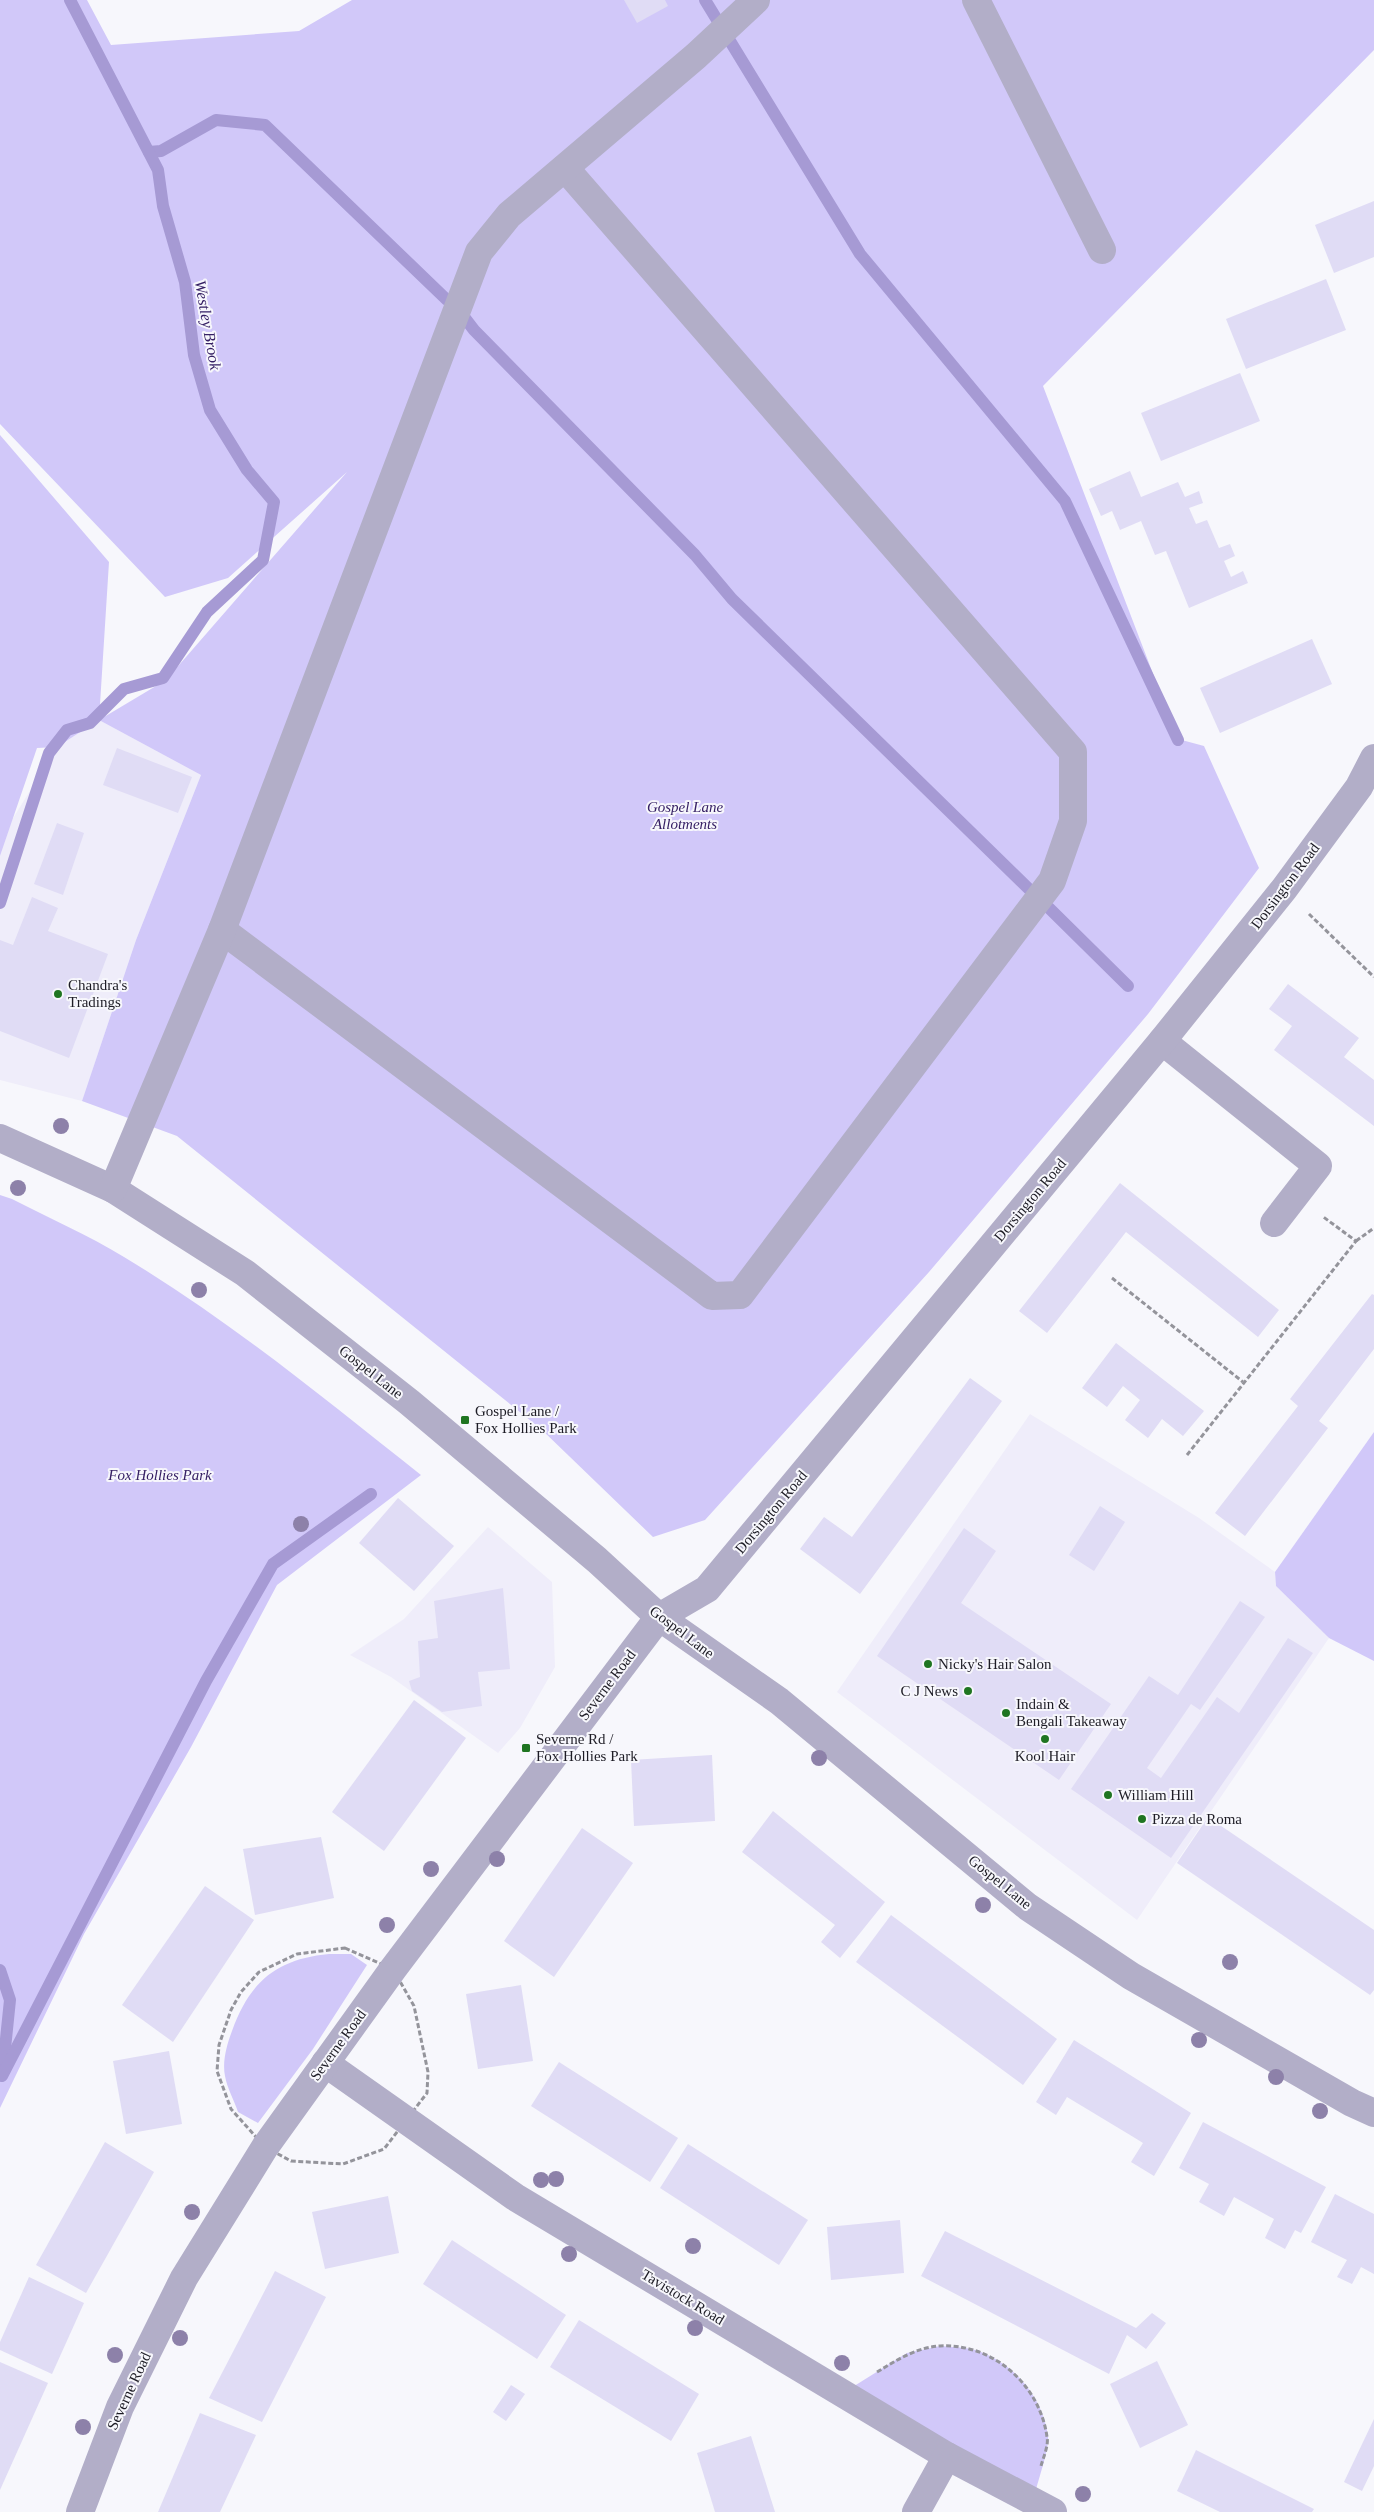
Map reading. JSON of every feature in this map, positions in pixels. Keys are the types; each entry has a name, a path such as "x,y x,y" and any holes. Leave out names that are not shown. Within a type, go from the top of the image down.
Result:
{"street":[{"path":"976,0 1102,250"},
{"path":"113,1189 222,930 479,252 509,215 696,56 753,3"},
{"path":"222,930 712,1296 740,1294 1052,881 1073,820 1073,752 564,168"},
{"name":"Dorsington Road","path":"659,1616 707,1589 1162,1041 1284,890 1373,766"},
{"path":"1162,1041 1318,1166 1274,1223"},
{"name":"Gospel Lane","path":"0,1138 113,1189 260,1286 409,1402 597,1560 659,1616 779,1701 1028,1907 1131,1976 1352,2103 1374,2113"},
{"name":"Severne Road","path":"80,2512 120,2407 184,2278 265,2147 325,2062 659,1616"},
{"name":"Tavistock Road","path":"325,2062 516,2197 947,2456 1043,2507"},
{"path":"916,2512 947,2456"}],"path":[{"path":"1284,890 1374,977"},
{"path":"1296,1196 1356,1241"},
{"path":"1187,1455 1356,1241 1374,1228"},
{"path":"1112,1278 1243,1382"},
{"path":"843,2393 907,2353 940,2346 975,2350 1006,2365 1027,2386 1042,2416 1048,2438 1043,2507"}],"shaded area":[{"path":"99,720 201,775 136,940 82,1101 0,1080 0,856 12,820 57,747"},
{"path":"1030,1414 1199,1518 1275,1572 1276,1586 1329,1638 1137,1920 837,1692"},
{"path":"488,1527 552,1582 555,1667 520,1728 498,1753 391,1677 350,1655 404,1619"}],"green space":[{"name":"Gospel Lane Allotments","path":"0,0 87,0 111,45 299,31 352,0 1374,0 1374,50 1043,386 1178,739 1204,746 1259,868 1148,1014 929,1272 705,1520 653,1537 541,1429 177,1136 82,1101 136,940 201,775 99,720 166,680 347,472 228,578 165,597 0,424"},
{"path":"0,435 109,562 99,720 57,747 37,748 0,856"},
{"name":"Fox Hollies Park","path":"0,1195 12,1199 97,1241 163,1281 276,1361 421,1475 277,1585 191,1747 84,1934 0,2108"},
{"path":"1374,1432 1374,1661 1329,1638 1276,1586 1275,1572"},
{"path":"329,1954 351,1954 367,1965 313,2049 258,2123 238,2112 225,2076 224,2065 227,2047 239,2014 257,1986 280,1967 294,1961"},
{"path":"940,2346 971,2349 989,2355 1013,2372 1033,2395 1045,2423 1048,2443 1033,2501 843,2393 907,2353"}],"building":[{"path":"624,0 665,0 668,6 637,23"},
{"path":"1374,201 1374,257 1334,273 1315,225"},
{"path":"1326,279 1346,330 1246,369 1226,319"},
{"path":"1240,373 1260,421 1161,461 1141,413"},
{"path":"1130,471 1141,497 1178,482 1185,497 1199,491 1203,503 1189,508 1196,524 1207,520 1219,548 1230,544 1235,556 1224,561 1231,577 1243,571 1248,583 1189,608 1166,551 1155,555 1141,521 1120,530 1112,511 1101,516 1089,489"},
{"path":"1312,639 1332,684 1220,733 1200,688"},
{"path":"117,748 192,777 178,813 103,785"},
{"path":"57,823 84,833 63,895 34,884"},
{"name":"Chandra's Tradings","path":"32,897 58,908 48,931 108,954 69,1058 0,1031 0,940 13,945"},
{"path":"1288,984 1359,1038 1344,1057 1374,1080 1374,1126 1274,1050 1292,1026 1269,1009"},
{"path":"1120,1183 1279,1310 1258,1337 1126,1232 1047,1333 1019,1311"},
{"path":"1372,1294 1374,1295 1374,1349 1319,1421 1328,1428 1245,1536 1215,1513 1298,1406 1290,1399"},
{"path":"1116,1343 1204,1411 1183,1436 1162,1419 1148,1438 1125,1420 1140,1400 1123,1386 1107,1407 1082,1388"},
{"path":"970,1378 1002,1401 860,1594 800,1549 824,1517 852,1537"},
{"path":"398,1498 454,1546 414,1591 359,1543"},
{"path":"1100,1506 1125,1522 1094,1571 1069,1555"},
{"path":"964,1528 996,1551 961,1603 1111,1704 1059,1780 877,1656"},
{"path":"503,1588 510,1669 478,1672 482,1706 442,1712 412,1691 409,1681 420,1677 418,1641 438,1638 434,1601"},
{"path":"1240,1601 1265,1617 1200,1710 1191,1704 1147,1768 1161,1778 1217,1697 1239,1713 1288,1638 1313,1653 1171,1858 1071,1789 1149,1676 1178,1695"},
{"path":"414,1700 466,1738 384,1851 332,1812"},
{"path":"712,1755 715,1821 634,1826 631,1760"},
{"path":"773,1811 885,1902 840,1958 821,1942 835,1925 742,1852"},
{"path":"1208,1817 1374,1930 1374,1990 1370,1995 1177,1863"},
{"path":"582,1828 633,1863 554,1977 504,1941"},
{"path":"321,1837 334,1898 255,1915 243,1849"},
{"path":"205,1886 254,1920 173,2042 122,2005"},
{"path":"891,1915 1057,2039 1023,2085 856,1962"},
{"path":"521,1985 533,2061 478,2069 466,1994"},
{"path":"1074,2040 1191,2113 1154,2176 1131,2162 1143,2143 1067,2097 1056,2115 1036,2102"},
{"path":"169,2051 182,2124 126,2134 113,2061"},
{"path":"559,2062 678,2138 650,2182 531,2106"},
{"path":"1203,2122 1326,2187 1301,2233 1295,2230 1285,2249 1265,2238 1274,2219 1234,2197 1224,2216 1199,2202 1209,2184 1179,2168"},
{"path":"105,2142 154,2172 86,2293 36,2265"},
{"path":"688,2144 808,2220 779,2265 660,2188"},
{"path":"1335,2194 1374,2214 1374,2274 1361,2267 1352,2284 1337,2277 1347,2260 1311,2242"},
{"path":"388,2196 399,2253 325,2269 312,2212"},
{"path":"900,2220 904,2273 831,2280 827,2227"},
{"path":"945,2231 1136,2328 1152,2313 1166,2323 1146,2349 1127,2335 1109,2374 921,2276"},
{"path":"452,2240 566,2315 537,2359 423,2284"},
{"path":"275,2271 326,2297 262,2422 209,2398"},
{"path":"29,2277 84,2303 52,2374 0,2350 0,2342"},
{"path":"579,2320 699,2394 671,2441 550,2367"},
{"path":"1157,2361 1188,2425 1140,2448 1110,2384"},
{"path":"0,2362 48,2383 0,2490"},
{"path":"511,2385 525,2394 506,2421 493,2412"},
{"path":"200,2413 256,2435 220,2512 158,2512"},
{"path":"1374,2419 1374,2466 1362,2491 1344,2482"},
{"path":"751,2436 775,2512 715,2512 697,2453"},
{"path":"1196,2450 1314,2509 1312,2512 1220,2512 1177,2491"}],"waterway":[{"name":"Westley Brook","path":"0,903 49,753 67,730 90,723 124,689 163,678 207,612 263,560 274,502 247,470 210,410 194,355 185,282 163,206 158,170 70,0"},
{"path":"705,0 860,254 1065,501 1178,740"},
{"path":"149,152 161,151 216,120 265,125 447,300"},
{"path":"461,313 474,330 695,555 732,599 1033,893"},
{"path":"1049,908 1128,986"},
{"path":"2,2076 206,1681 273,1564 371,1494"},
{"name":"Westley Brook","path":"0,1970 10,2000 3,2068"}],"place":[{"name":"Chandra's Tradings","path":"58,994"},
{"name":"Gospel Lane / Fox Hollies Park","path":"465,1420"},
{"name":"Nicky's Hair Salon","path":"928,1664"},
{"name":"C J News","path":"968,1691"},
{"name":"Indain & Bengali Takeaway","path":"1006,1713"},
{"name":"Kool Hair","path":"1045,1739"},
{"name":"Severne Rd / Fox Hollies Park","path":"526,1748"},
{"name":"William Hill","path":"1108,1795"},
{"name":"Pizza de Roma","path":"1142,1819"}]}
